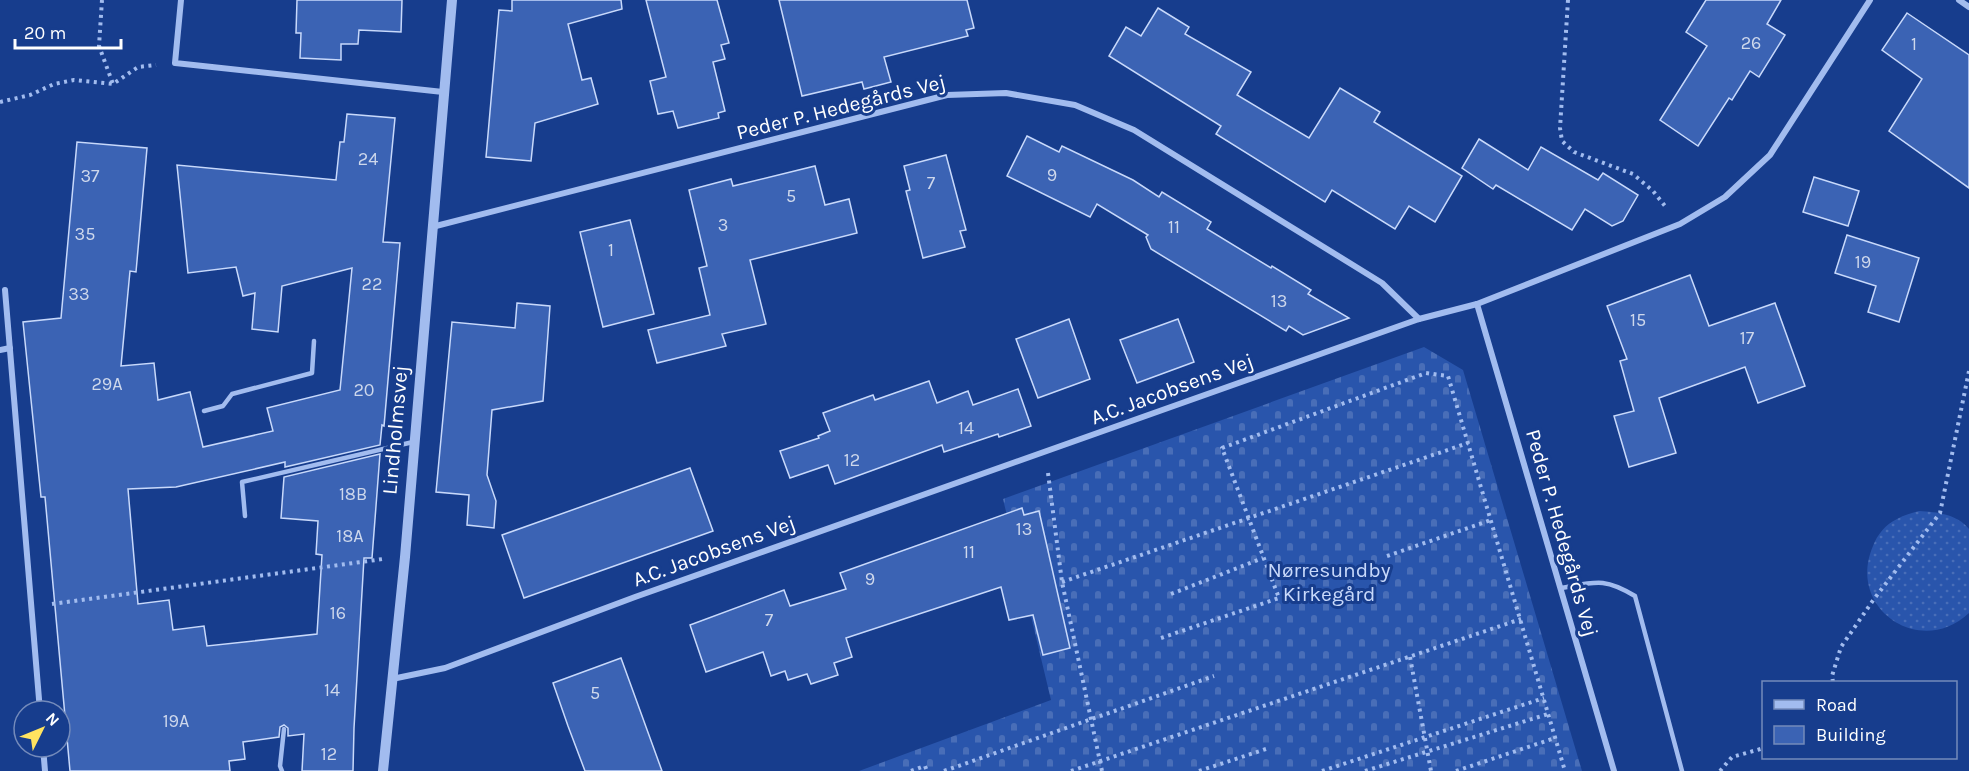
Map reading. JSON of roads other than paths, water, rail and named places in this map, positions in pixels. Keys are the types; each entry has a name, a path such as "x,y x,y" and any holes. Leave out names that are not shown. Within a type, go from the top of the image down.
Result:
{"street":[{"path":"182,0 175,63 443,92"},
{"name":"Lindholmsvej","path":"383,771 405,556 452,0"},
{"name":"A.C. Jacobsens Vej","path":"392,679 445,668 646,593 1419,319 1477,304 1680,224 1725,197 1770,155 1870,0"},
{"path":"1959,0 1969,7"},
{"name":"Peder P. Hedegårds Vej","path":"432,227 947,95 1006,93 1075,105 1134,130 1383,283 1419,319"},
{"path":"5,290 39,699"},
{"name":"Peder P. Hedegårds Vej","path":"1477,304 1614,771"},
{"path":"0,350 10,348"}],"lane":[{"path":"204,411 223,406 232,394 312,373 314,341"},
{"path":"245,516 242,482 413,442"},
{"path":"1562,588 1601,581 1619,586 1635,596 1682,771"},
{"path":"282,771 280,766 284,729"}],"park label":[{"name":"Nørresundby Kirkegård","path":"1329,582"}]}
